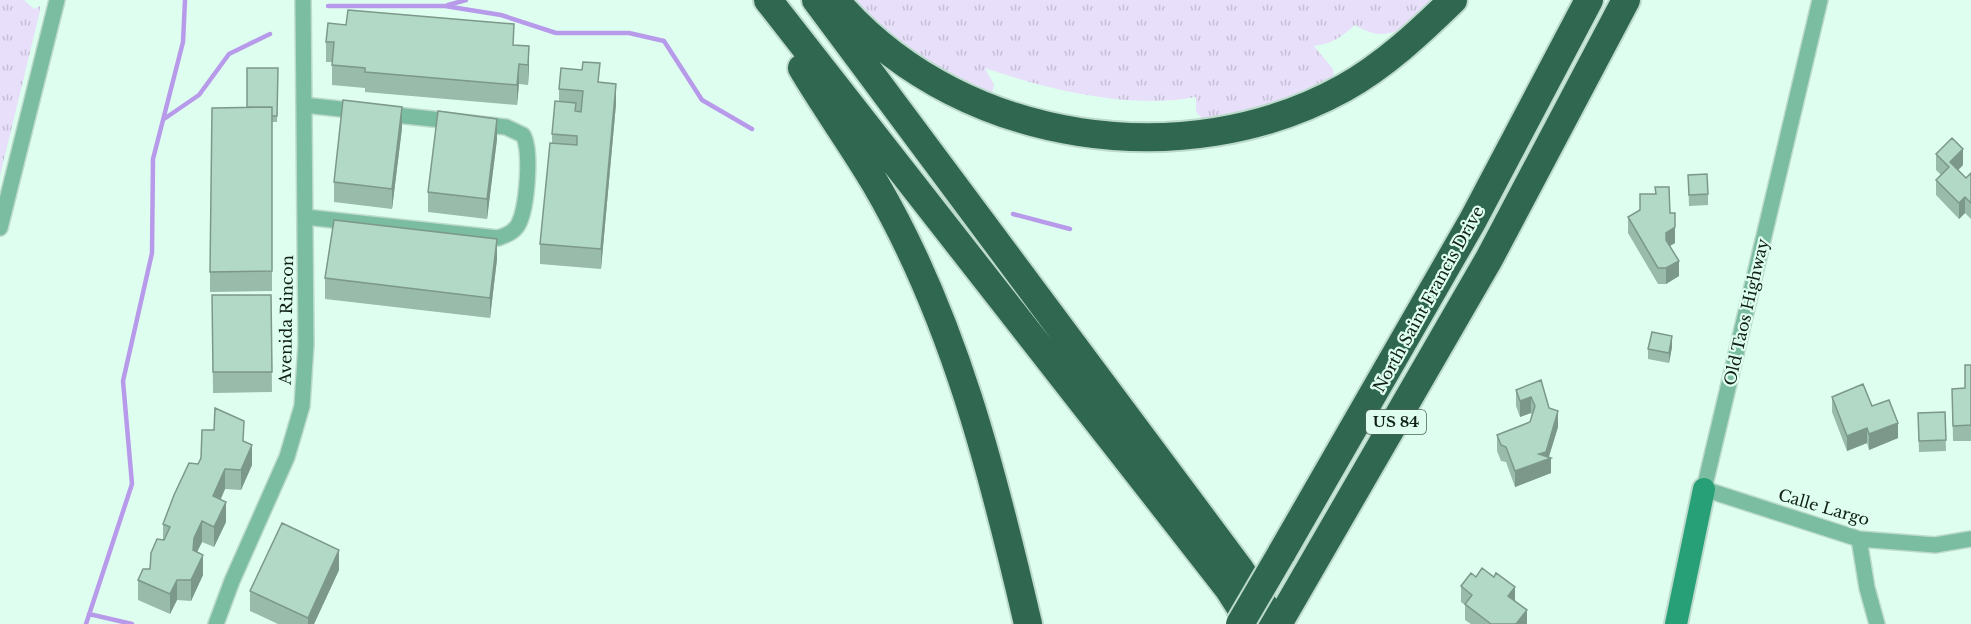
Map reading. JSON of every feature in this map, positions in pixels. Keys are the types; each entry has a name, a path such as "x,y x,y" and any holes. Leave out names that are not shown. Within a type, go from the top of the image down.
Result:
{"highway":[{"path":"759,0 875,183 925,286 951,350 977,428 997,497 1028,624"},
{"path":"768,0 1228,588 1251,624"},
{"path":"816,0 1239,568 1277,624"},
{"path":"835,0 868,36 897,60 934,82 979,103 1057,128 1135,137 1191,136 1279,117 1343,88 1378,67 1453,0"},
{"name":"North Saint Francis Drive","path":"1240,624 1468,229 1589,0"},
{"name":"North Saint Francis Drive","path":"1277,624 1302,585 1489,259 1626,0"}],"street":[{"path":"0,228 57,0"},
{"name":"Avenida Rincon","path":"216,624 232,581 287,458 298,424 306,366 303,0"},
{"name":"Old Taos Highway","path":"1676,624 1704,489 1820,0"},
{"path":"304,105 506,127 523,135 529,156 520,221 513,231 498,238 305,217"},
{"name":"Calle Largo","path":"1704,489 1859,538 1935,545 1971,538"},
{"path":"1859,538 1867,588 1877,624"}],"green space":[{"path":"0,0 24,0 34,9 40,6 40,11 0,176"},
{"path":"849,0 1437,0 1409,24 1390,33 1379,34 1355,25 1336,39 1314,46 1333,69 1334,78 1270,103 1203,119 1196,112 1196,97 1144,101 1089,96 1035,84 985,68 994,85 992,93 956,80 925,63"}],"building":[{"path":"348,10 514,24 513,45 529,46 528,65 519,64 517,85 365,72 365,68 332,65 334,42 326,42 328,23 346,25"},
{"path":"583,62 600,63 598,82 616,84 601,249 540,244 550,143 577,145 577,136 552,134 555,101 576,103 575,111 581,112 583,91 559,89 561,68 582,70"},
{"path":"247,68 278,68 277,116 272,116 272,107 247,107"},
{"path":"343,100 402,107 392,189 334,182"},
{"path":"272,107 272,271 210,272 212,108"},
{"path":"438,111 497,119 487,199 428,192"},
{"path":"1952,138 1963,149 1950,162 1966,178 1971,173 1971,203 1965,197 1959,203 1936,180 1949,167 1936,154"},
{"path":"1707,174 1708,194 1689,195 1688,175"},
{"path":"1655,187 1669,187 1670,213 1675,213 1675,227 1666,233 1666,240 1679,261 1666,268 1658,268 1628,217 1640,210 1640,194 1656,194"},
{"path":"334,220 497,239 490,298 325,278"},
{"path":"212,295 271,295 272,372 213,372"},
{"path":"1652,332 1672,336 1669,353 1648,349"},
{"path":"1965,365 1971,365 1971,425 1953,426 1952,389 1965,388"},
{"path":"1541,380 1549,408 1558,411 1546,452 1539,454 1551,458 1515,471 1506,447 1501,445 1497,435 1530,422 1535,406 1531,397 1520,401 1516,390"},
{"path":"1863,384 1872,406 1889,400 1898,423 1869,434 1867,428 1847,436 1832,397"},
{"path":"215,408 244,421 243,441 252,445 241,470 225,469 213,496 226,502 214,527 202,521 194,538 193,550 203,555 191,580 177,580 170,594 138,580 143,569 150,569 151,553 157,539 164,540 170,527 163,524 189,463 198,464 201,458 202,430 214,430"},
{"path":"1945,412 1946,440 1919,441 1918,413"},
{"path":"282,523 339,550 308,618 250,591"},
{"path":"1482,568 1494,577 1496,573 1515,587 1508,596 1527,610 1516,624 1491,624 1465,604 1472,595 1461,586 1471,573 1476,577"}],"waterway":[{"path":"86,624 132,484 123,381 152,253 153,159 183,42 185,0"},
{"path":"448,5 466,0"},
{"path":"328,6 445,6 501,15 556,33 629,33 664,41 702,100 752,129"},
{"path":"164,119 199,95 229,54 270,34"},
{"path":"1013,214 1070,229"},
{"path":"89,614 132,624"}]}
